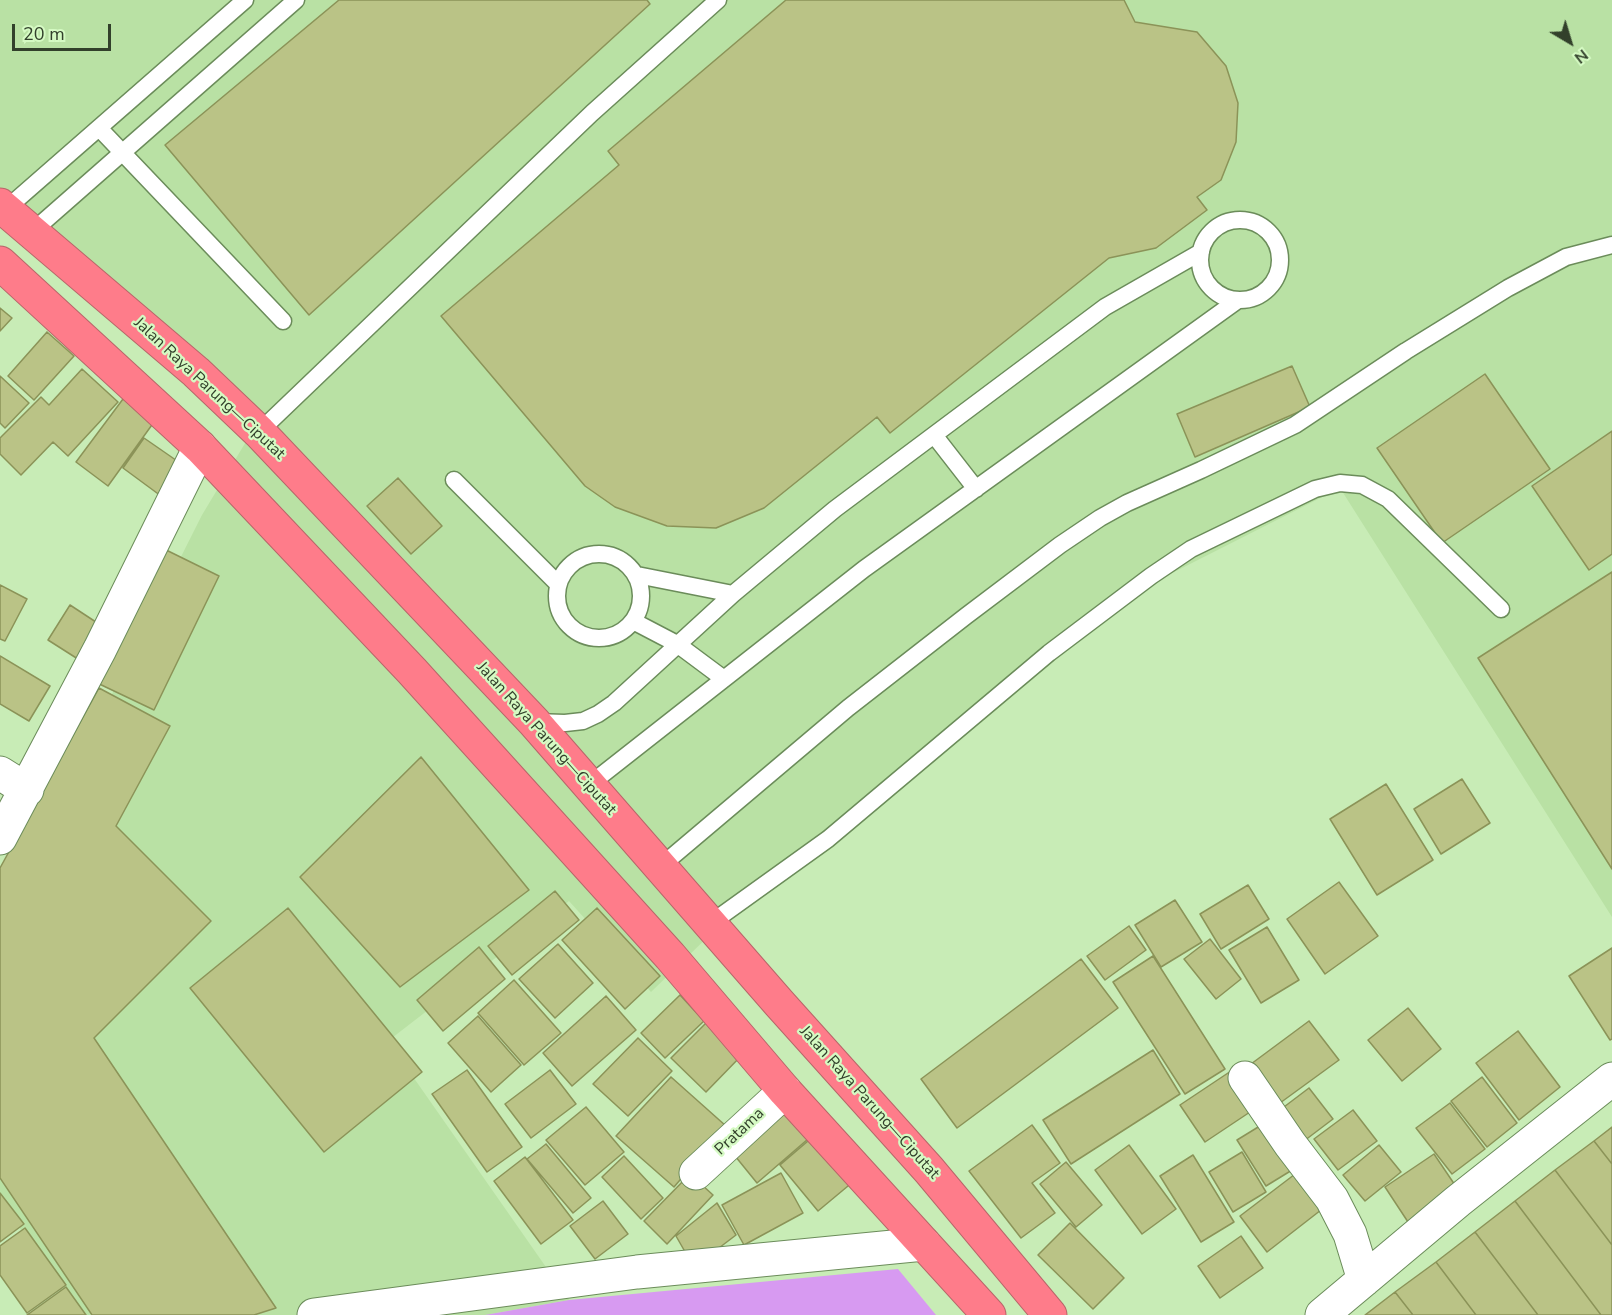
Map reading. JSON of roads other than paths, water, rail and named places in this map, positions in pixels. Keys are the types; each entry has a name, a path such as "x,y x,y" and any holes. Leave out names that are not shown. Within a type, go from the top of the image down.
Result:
{"highway":[{"name":"Jalan Raya Parung—Ciputat","path":"2,209 33,231 196,372 259,432 534,722 779,1003 929,1170 1050,1315"},
{"path":"33,231 0,262 200,447 412,671 670,956 785,1091 989,1315"},
{"path":"670,956 711,923"}],"street":[{"path":"0,838 14,781 100,649 200,447"},
{"path":"1245,1078 1290,1144 1332,1198 1350,1234 1364,1280"},
{"path":"1322,1315 1458,1201 1612,1079"},
{"name":"Pratama","path":"696,1173 785,1091"},
{"path":"314,1315 637,1272 924,1244"}],"lane":[{"path":"2,209 99,128 245,0"},
{"path":"33,231 296,0"},
{"path":"259,432 592,113 718,0"},
{"path":"99,128 283,321"},
{"path":"1242,220 1255,223 1267,230 1276,241 1280,255 1279,268 1274,281 1265,292 1252,298 1238,300 1225,297 1213,290 1204,279 1200,266 1201,252 1206,239 1215,229 1228,222 1242,220"},
{"path":"661,866 867,694 994,594 1100,518 1127,502 1295,425 1406,351 1508,288 1566,257 1612,245"},
{"path":"534,722 583,721 598,714 649,672 733,594 835,509 1105,307 1201,252"},
{"path":"589,784 864,569 1238,300"},
{"path":"934,435 976,489"},
{"path":"454,480 558,584"},
{"path":"711,923 828,838 1048,653 1151,576 1191,549 1315,489 1340,483 1362,484 1388,499 1501,609"},
{"path":"602,553 616,556 628,564 637,575 642,591 640,607 633,621 623,632 609,637 594,638 580,635 568,626 560,613 556,600 558,584 564,572 574,561 587,555 602,553"},
{"path":"637,575 733,594"},
{"path":"633,621 677,644 724,679"}]}
